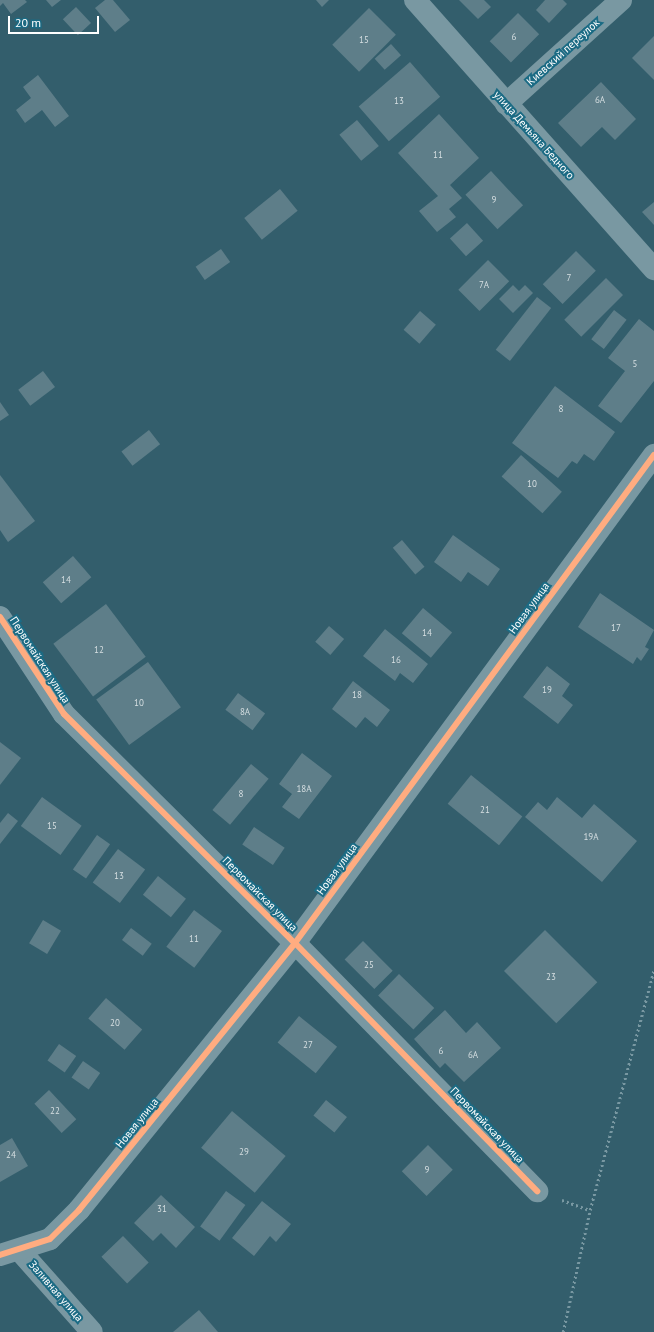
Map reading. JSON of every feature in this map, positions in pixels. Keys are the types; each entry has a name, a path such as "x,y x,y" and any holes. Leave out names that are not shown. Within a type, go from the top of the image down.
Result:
{"street":[{"name":"улица Демьяна Бедного","path":"416,0 506,104 654,269"},
{"name":"Киевский переулок","path":"506,104 621,0"},
{"name":"Новая улица","path":"10,1253 50,1239 79,1210 295,943 654,455"},
{"name":"Первомайская улица","path":"0,617 64,714 295,943 537,1191"},
{"name":"Заливная улица","path":"10,1253 92,1332"}],"path":[{"path":"563,1332 590,1210 654,969"}],"building":[{"path":"0,0 25,0 27,2 11,14 3,3 0,6"},
{"path":"46,0 61,0 52,7"},
{"path":"105,0 113,0 130,20 115,32 95,8"},
{"path":"316,0 329,0 322,7"},
{"path":"459,0 484,0 491,7 478,19"},
{"path":"545,0 563,0 567,4 549,23 536,10"},
{"path":"76,7 91,23 78,35 63,19"},
{"path":"369,8 396,35 359,72 332,45"},
{"path":"518,13 539,34 511,62 490,41"},
{"path":"654,36 654,80 632,58"},
{"path":"391,44 401,55 385,70 375,59"},
{"path":"410,62 440,97 389,141 359,107"},
{"path":"38,75 69,116 55,127 42,110 25,123 16,110 31,98 23,87"},
{"path":"601,82 636,119 615,140 602,127 581,147 558,123"},
{"path":"439,114 479,158 450,185 462,198 449,209 456,217 437,232 419,211 438,196 398,153"},
{"path":"357,120 379,146 361,161 339,135"},
{"path":"491,171 523,205 497,229 465,195"},
{"path":"280,189 298,211 262,240 244,218"},
{"path":"654,202 654,225 642,212"},
{"path":"467,223 483,241 466,256 450,238"},
{"path":"221,249 230,262 205,280 196,267"},
{"path":"576,251 596,271 563,304 543,284"},
{"path":"488,260 509,281 480,311 458,290"},
{"path":"606,278 623,295 581,337 564,320"},
{"path":"513,285 519,291 525,285 533,293 513,313 499,299"},
{"path":"537,297 551,308 510,361 496,350"},
{"path":"614,310 627,320 604,349 591,339"},
{"path":"420,311 436,325 419,344 404,330"},
{"path":"639,319 654,331 654,381 621,423 598,406 625,371 608,358"},
{"path":"43,371 55,387 30,406 18,390"},
{"path":"555,386 615,432 594,461 584,454 577,464 572,461 558,478 512,443"},
{"path":"0,402 9,415 0,421"},
{"path":"149,430 160,444 133,466 121,452"},
{"path":"521,455 562,492 542,513 502,477"},
{"path":"0,475 35,521 8,542 0,530"},
{"path":"453,535 500,569 488,586 468,572 461,582 434,562"},
{"path":"402,540 424,567 415,575 393,548"},
{"path":"73,556 91,577 61,603 43,582"},
{"path":"600,593 654,630 645,647 649,649 641,661 637,657 633,664 578,627"},
{"path":"106,604 146,657 93,696 53,644"},
{"path":"423,608 452,632 431,658 402,633"},
{"path":"329,626 344,639 330,655 315,642"},
{"path":"385,629 428,664 413,683 400,673 395,681 363,656"},
{"path":"148,662 181,707 129,745 96,700"},
{"path":"547,666 570,684 562,696 573,705 558,724 523,697"},
{"path":"353,681 390,710 377,727 365,717 356,728 332,709"},
{"path":"238,693 265,713 253,730 225,710"},
{"path":"0,742 21,758 0,785"},
{"path":"302,753 332,776 299,819 282,807 292,794 279,784"},
{"path":"251,764 269,779 230,825 212,810"},
{"path":"471,775 522,817 499,845 448,804"},
{"path":"42,797 82,826 60,855 21,826"},
{"path":"557,797 582,818 594,804 637,841 602,882 525,817 538,802 547,810"},
{"path":"8,813 18,821 0,844 0,823"},
{"path":"254,827 285,848 273,865 242,844"},
{"path":"97,835 110,844 86,879 73,869"},
{"path":"118,849 145,869 120,903 93,883"},
{"path":"158,876 186,899 171,917 143,895"},
{"path":"194,910 222,931 194,968 166,947"},
{"path":"43,920 61,931 47,954 29,943"},
{"path":"131,928 152,944 143,956 122,940"},
{"path":"545,930 597,982 556,1023 504,971"},
{"path":"363,941 393,971 374,989 345,959"},
{"path":"399,974 434,1008 413,1030 378,996"},
{"path":"106,998 142,1029 125,1050 88,1018"},
{"path":"445,1010 466,1033 477,1022 501,1048 464,1082 445,1063 440,1068 414,1039"},
{"path":"299,1016 337,1047 316,1073 278,1042"},
{"path":"59,1044 76,1056 65,1072 48,1060"},
{"path":"83,1061 100,1073 89,1089 72,1077"},
{"path":"49,1090 76,1119 62,1133 34,1104"},
{"path":"326,1100 347,1117 334,1133 313,1116"},
{"path":"232,1111 286,1156 255,1193 201,1148"},
{"path":"12,1138 28,1166 0,1182 0,1145"},
{"path":"428,1145 453,1170 427,1196 402,1171"},
{"path":"226,1191 245,1205 220,1241 200,1227"},
{"path":"161,1195 195,1227 176,1248 161,1233 153,1241 134,1223"},
{"path":"262,1201 291,1224 276,1242 270,1236 254,1256 232,1238"},
{"path":"123,1236 149,1263 127,1283 101,1257"},
{"path":"199,1310 218,1332 173,1332"}],"cycle path":[{"path":"0,1255 50,1239 79,1210 295,943 654,455"},
{"path":"0,617 64,714 295,943 537,1191"}]}
